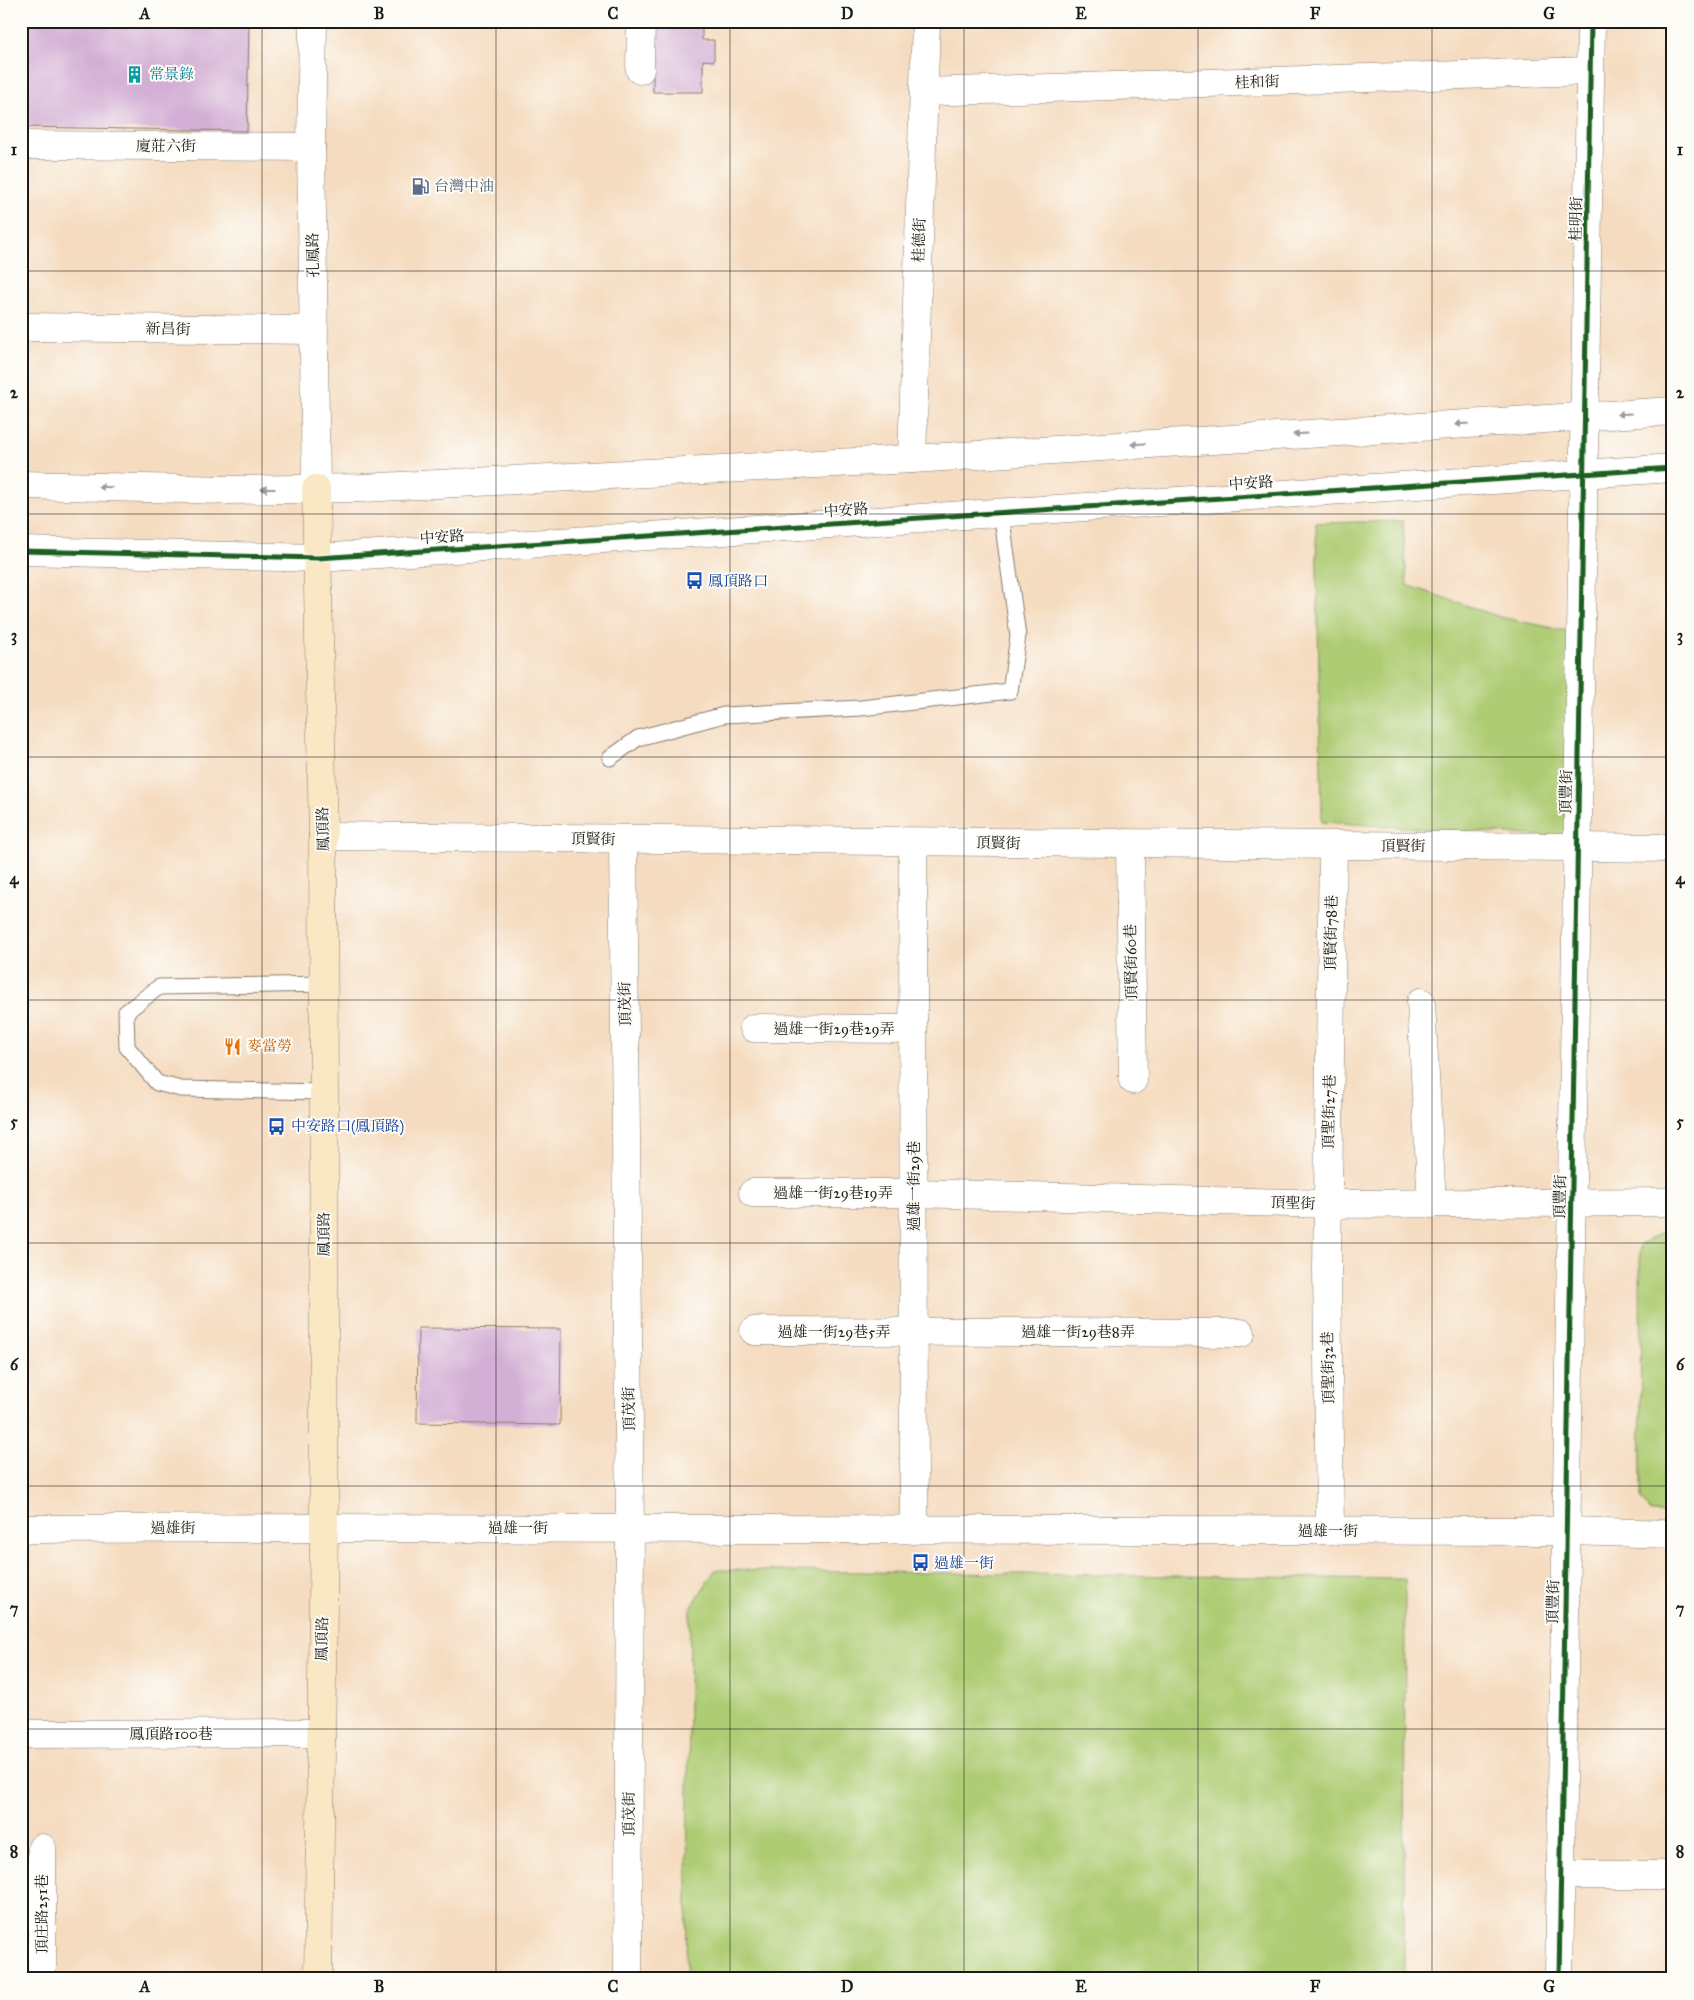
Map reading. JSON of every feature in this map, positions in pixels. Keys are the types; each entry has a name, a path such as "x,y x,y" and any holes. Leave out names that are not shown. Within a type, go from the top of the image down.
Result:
{"main road":[{"name":"鳳頂路","path":"316,489 324,836 324,1528 318,1979"}],"street":[{"name":"孔鳳路","path":"313,21 312,147 316,489"},
{"path":"640,70 641,21"},
{"name":"桂德街","path":"912,459 926,21"},
{"name":"桂明街","path":"1585,416 1591,21"},
{"name":"桂和街","path":"924,92 1590,71"},
{"name":"廈莊六街","path":"21,145 312,147"},
{"name":"新昌街","path":"21,327 314,330"},
{"path":"21,485 227,490 316,489 912,459 1673,411"},
{"name":"頂豐街","path":"1560,1979 1585,416"},
{"name":"中安路","path":"21,551 318,558 1673,468"},
{"name":"頂賢街","path":"324,836 1673,848"},
{"name":"頂茂街","path":"623,839 630,1528 628,1979"},
{"name":"過雄一街29巷","path":"913,842 914,1530"},
{"name":"頂賢街60巷","path":"1130,844 1133,1080"},
{"name":"頂賢街78巷","path":"1330,1020 1333,846"},
{"path":"1421,1002 1432,1204"},
{"name":"頂聖街27巷","path":"1328,1204 1330,1020"},
{"name":"過雄一街29巷29弄","path":"754,1028 913,1029"},
{"name":"過雄一街29巷19弄","path":"753,1193 913,1193"},
{"name":"頂聖街","path":"913,1193 1328,1204 1673,1202"},
{"name":"頂聖街32巷","path":"1328,1204 1330,1531"},
{"name":"過雄一街29巷5弄","path":"754,1331 914,1332"},
{"name":"過雄一街29巷8弄","path":"914,1332 1241,1333"},
{"name":"過雄一街","path":"324,1528 1567,1532 1673,1534"},
{"name":"過雄街","path":"21,1529 324,1528"},
{"name":"鳳頂路100巷","path":"21,1734 320,1733"},
{"name":"頂庄路251巷","path":"42,1848 42,1979"},
{"path":"1561,1875 1673,1874"}],"lane":[{"path":"610,758 638,738 724,715 862,708 1010,691 1018,636 1000,512"},
{"path":"324,984 159,987 126,1012 127,1047 157,1083 181,1089 324,1092"}],"green space":[{"path":"1403,521 1407,585 1500,617 1581,634 1573,838 1322,822 1316,523"},
{"path":"1664,1231 1673,1231 1673,1514 1651,1513 1641,1499 1640,1245"},
{"path":"715,1570 1405,1579 1404,1979 686,1979 690,1609"}],"building":[{"name":"常景錄","path":"21,21 249,21 247,131 21,127"},
{"path":"653,21 702,21 702,40 714,40 714,61 703,60 703,92 653,92"},
{"path":"418,1328 561,1329 560,1425 417,1423"}],"cycle path":[{"path":"1559,1979 1591,21"},
{"path":"21,551 318,558 1673,468"}],"place":[{"name":"常景錄","path":"135,74"},
{"name":"台灣中油","path":"420,186"},
{"name":"鳳頂路口","path":"694,581"},
{"name":"麥當勞","path":"233,1046"},
{"name":"中安路口(鳳頂路)","path":"277,1126"},
{"name":"過雄一街","path":"920,1563"}]}
